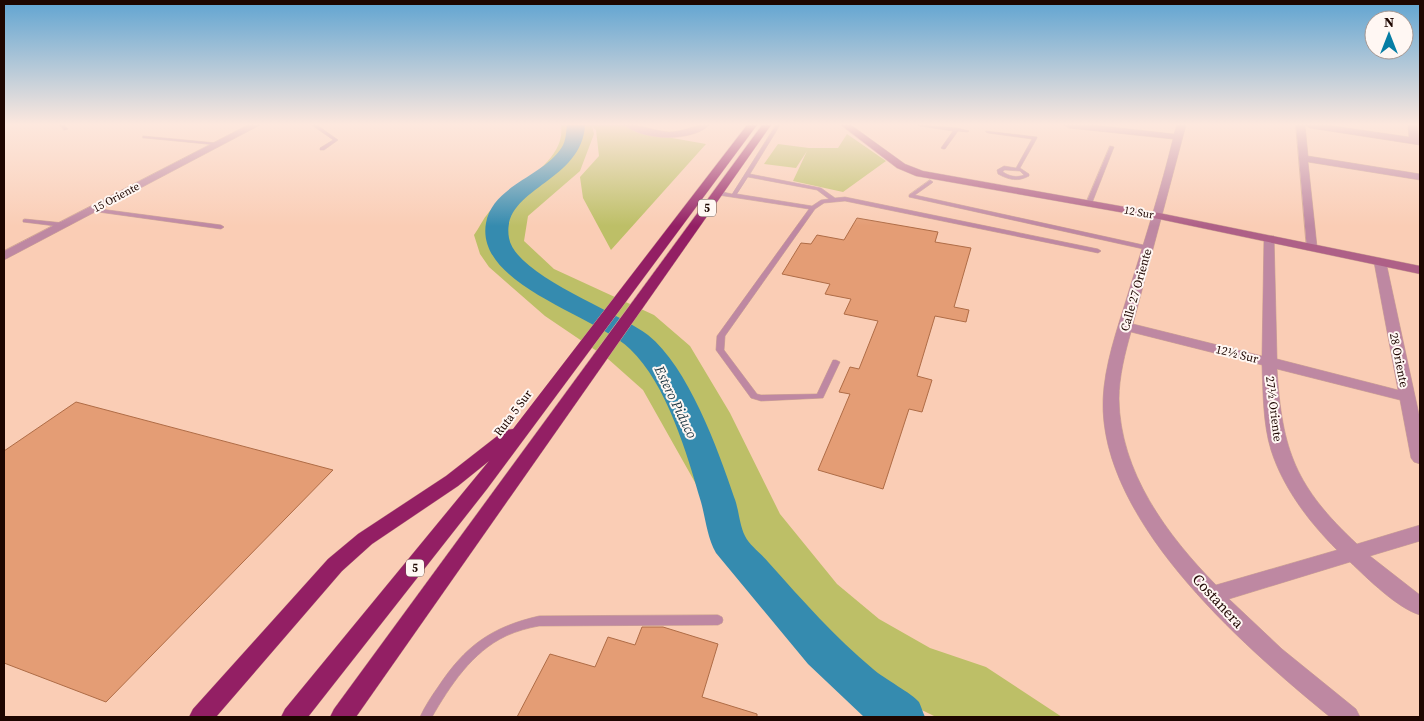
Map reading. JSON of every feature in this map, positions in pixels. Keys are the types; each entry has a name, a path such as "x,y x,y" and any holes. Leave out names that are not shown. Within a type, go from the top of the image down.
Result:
{"highway":[{"name":"Ruta 5 Sur","path":"293,717 449,525 727,159"},
{"name":"5","path":"342,717 742,159"},
{"path":"201,717 303,598 350,551 380,528 452,481 533,416"}],"street":[{"name":"15 Oriente","path":"4,256 189,159"},
{"name":"12 Sur","path":"893,159 909,170 1159,216 1420,270"},
{"name":"Calle 27 Oriente","path":"1120,457 1113,435 1110,399 1126,326 1159,216 1173,159"},
{"path":"1303,159 1311,248"},
{"path":"1307,159 1420,177"},
{"name":"27½ Oriente","path":"1270,239 1268,362 1275,429 1286,467 1299,490 1354,554 1420,606"},
{"name":"28 Oriente","path":"1380,262 1420,458"},
{"name":"12½ Sur","path":"1126,326 1407,397"},
{"name":"Costanera","path":"1120,457 1138,496 1181,561 1260,644 1348,717"},
{"path":"1213,595 1420,533"}],"lane":[{"path":"734,195 756,159"},
{"path":"1018,168 1023,159"},
{"path":"1089,203 1107,159"},
{"path":"1018,168 1024,171 1027,176 1012,178 1002,175 1000,170 1018,168"},
{"path":"746,175 819,189 834,199"},
{"path":"1004,188 1012,178"},
{"path":"930,182 912,196 1148,248"},
{"path":"718,193 813,208"},
{"path":"836,362 820,396 761,398 754,396 720,350 721,336 813,208 823,201 845,199 1098,251"},
{"path":"93,210 221,227"},
{"path":"25,221 64,225"},
{"path":"426,717 451,676 467,658 494,635 518,624 539,621 718,620"}],"shaded area":[{"path":"550,159 585,159 580,171 528,216 524,241 554,269 654,315 690,346 730,413 780,514 837,584 879,619 930,648 986,667 1062,717 936,717 865,682 825,655 750,580 643,390 607,358 545,316 489,267 480,254 474,235 489,212"},
{"path":"597,159 693,159 611,250 583,198 580,177"},
{"path":"768,159 802,159 796,168 764,164"},
{"path":"803,159 883,159 886,161 843,192 793,181"}],"building":[{"path":"857,218 938,232 935,242 971,248 954,307 969,310 966,322 935,316 917,376 932,380 922,412 909,409 883,489 818,470 850,394 839,392 850,367 859,369 878,321 844,314 851,299 825,294 830,284 782,274 801,243 811,244 817,235 844,240"},
{"path":"76,402 333,470 106,702 4,663 4,451"},
{"path":"642,627 663,627 718,644 702,697 757,714 757,717 517,717 550,654 595,667 608,637 635,645"}],"waterway":[{"name":"Estero Piduco","path":"563,159 551,170 512,198 503,209 497,223 497,239 504,256 520,272 617,327 639,342 654,357 674,390 692,429 714,489 727,538 732,547 823,651 861,687 902,717"}]}
